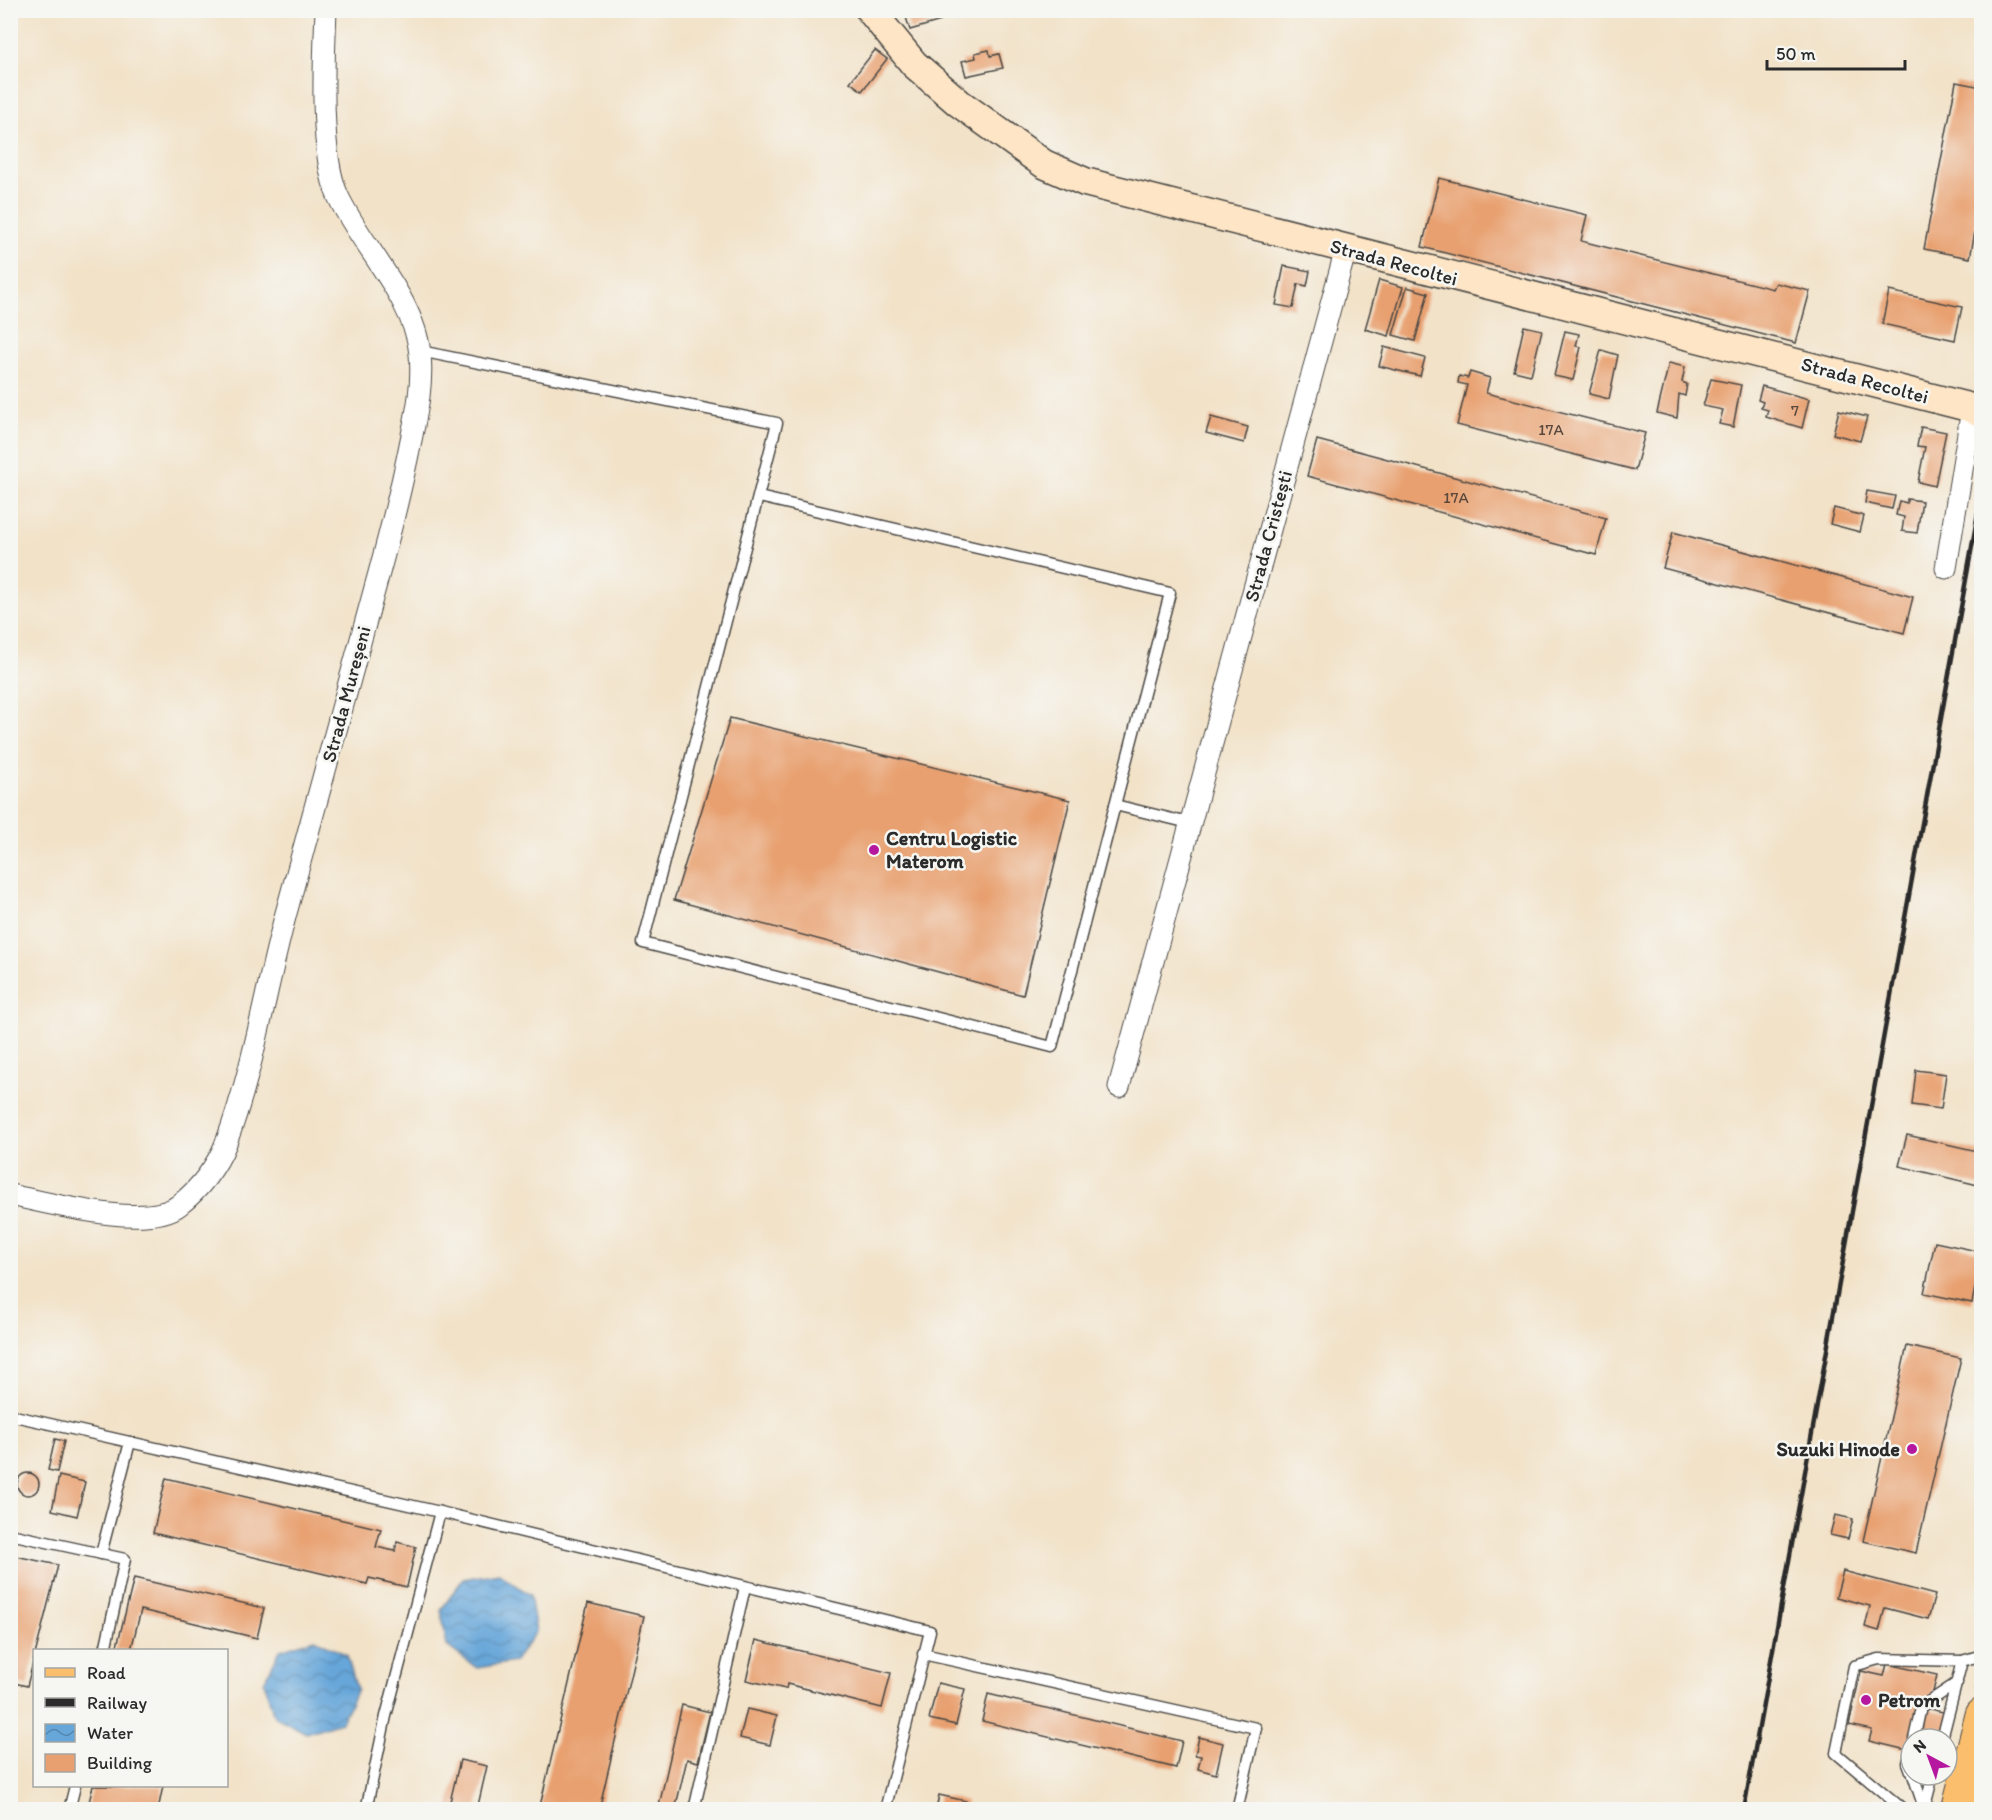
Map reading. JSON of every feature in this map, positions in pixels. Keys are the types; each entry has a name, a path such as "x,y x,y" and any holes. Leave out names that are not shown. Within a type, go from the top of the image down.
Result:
{"main road":[{"path":"1958,1809 1978,1704"}],"street":[{"name":"Strada Mureșeni","path":"10,1195 90,1213 138,1215 176,1208 205,1180 225,1147 242,1093 283,922 400,493 421,389 420,351 405,307 355,229 336,192 326,142 324,55 326,10"},
{"name":"Strada Recoltei","path":"870,10 914,64 992,129 1044,164 1085,182 1977,411 1946,568"},
{"name":"Strada Cristești","path":"1119,1087 1346,249"}],"lane":[{"path":"420,351 777,423 643,943 1052,1047 1170,593 759,497"},
{"path":"1115,805 1189,823"},
{"path":"10,1415 440,1512 930,1631 885,1809"},
{"path":"101,1554 130,1442"},
{"path":"366,1809 386,1716 440,1512"},
{"path":"10,1534 125,1559 105,1649"},
{"path":"694,1809 745,1587"},
{"path":"923,1654 1256,1728 1237,1809"},
{"path":"1904,1809 1836,1753 1854,1666 1879,1659 1962,1661 1982,1654"},
{"path":"1945,1727 1962,1661"},
{"path":"1917,1727 1921,1707 1957,1683"},
{"path":"69,1809 74,1787"},
{"path":"1916,1787 1924,1809"},
{"path":"1924,1809 1930,1787"}],"path":[{"path":"1978,1704 1982,1666"}],"water":[{"path":"499,1573 530,1595 536,1632 514,1662 477,1668 447,1646 441,1610 463,1579"},
{"path":"315,1639 347,1655 357,1690 341,1722 306,1733 274,1716 264,1682 280,1650"}],"building":[{"path":"919,10 939,10 941,21 910,30 905,14"},
{"path":"875,50 887,59 862,91 850,82"},
{"path":"989,50 990,56 999,54 1003,68 966,76 962,61 976,58 975,53"},
{"path":"1956,82 1982,87 1982,195 1970,258 1924,249"},
{"path":"1439,178 1587,215 1581,241 1773,289 1776,283 1810,291 1796,343 1422,247"},
{"path":"1284,266 1310,271 1307,286 1298,284 1293,308 1276,305"},
{"path":"1379,280 1403,287 1389,336 1365,329"},
{"path":"1407,287 1428,293 1415,341 1393,335"},
{"path":"1889,291 1962,307 1955,340 1882,324"},
{"path":"1524,326 1542,330 1531,375 1514,371"},
{"path":"1565,331 1579,334 1576,346 1581,347 1573,380 1554,376"},
{"path":"1384,347 1425,358 1420,376 1379,366"},
{"path":"1601,350 1618,355 1609,399 1589,394"},
{"path":"1669,363 1685,367 1682,382 1687,384 1685,396 1679,394 1677,418 1657,413"},
{"path":"1470,372 1490,378 1486,393 1645,433 1635,470 1457,425 1467,385 1458,383 1459,376 1468,378"},
{"path":"1711,379 1741,385 1733,427 1719,424 1723,410 1703,406"},
{"path":"1762,386 1809,399 1802,428 1766,417 1768,410 1761,408 1763,402 1758,400"},
{"path":"1839,410 1867,417 1860,441 1833,434"},
{"path":"1211,417 1248,427 1244,443 1206,433"},
{"path":"1921,427 1946,432 1935,486 1918,482 1925,447 1917,446"},
{"path":"1317,440 1606,518 1596,555 1307,476"},
{"path":"1867,491 1895,496 1892,509 1865,503"},
{"path":"1907,499 1922,501 1917,533 1902,531 1904,517 1896,515 1899,501 1907,503"},
{"path":"1834,508 1864,516 1860,532 1830,524"},
{"path":"1673,532 1913,597 1904,633 1663,568"},
{"name":"Centru Logistic Materom","path":"730,718 1070,800 1023,995 674,900"},
{"path":"1916,1070 1946,1074 1941,1109 1912,1105"},
{"path":"1907,1135 1982,1152 1982,1186 1899,1166"},
{"path":"1935,1242 1982,1252 1972,1303 1924,1293"},
{"name":"Suzuki Hinode","path":"1907,1346 1961,1358 1916,1553 1863,1541"},
{"path":"55,1439 64,1441 57,1472 48,1470"},
{"path":"28,1473 38,1480 39,1484 32,1494 28,1495 18,1488 17,1484 24,1474"},
{"path":"59,1476 85,1482 77,1516 52,1510"},
{"path":"166,1478 381,1529 376,1547 395,1551 397,1542 416,1547 407,1587 369,1578 367,1584 153,1533"},
{"path":"1835,1515 1853,1519 1848,1539 1830,1535"},
{"path":"11,1555 58,1565 36,1649 33,1649 33,1663 27,1686 10,1682 10,1618 17,1591 10,1589"},
{"path":"1843,1571 1935,1595 1928,1619 1885,1608 1879,1631 1865,1627 1870,1606 1836,1597"},
{"path":"134,1578 264,1608 257,1638 141,1610 131,1649 116,1649"},
{"path":"588,1603 644,1616 599,1810 539,1810"},
{"path":"756,1640 891,1673 882,1708 787,1684 786,1689 746,1680"},
{"path":"1887,1664 1937,1675 1929,1709 1952,1714 1949,1727 1899,1727 1899,1748 1869,1741 1872,1730 1849,1725 1861,1671 1884,1676"},
{"path":"938,1683 965,1689 956,1725 929,1719"},
{"path":"988,1694 1182,1741 1176,1768 982,1721"},
{"path":"682,1705 710,1712 698,1762 687,1759 675,1810 658,1810"},
{"path":"747,1709 777,1716 770,1745 740,1738"},
{"path":"1199,1737 1223,1743 1216,1774 1198,1769 1201,1756 1195,1755"},
{"path":"460,1760 487,1766 477,1810 448,1810"},
{"path":"93,1787 163,1787 158,1810 87,1810"},
{"path":"939,1795 966,1801 964,1810 936,1810"}],"railway":[{"path":"1744,1810 1982,491"}],"place":[{"name":"Centru Logistic Materom","path":"874,850"},
{"name":"Suzuki Hinode","path":"1912,1449"},
{"name":"Petrom","path":"1866,1700"}]}
